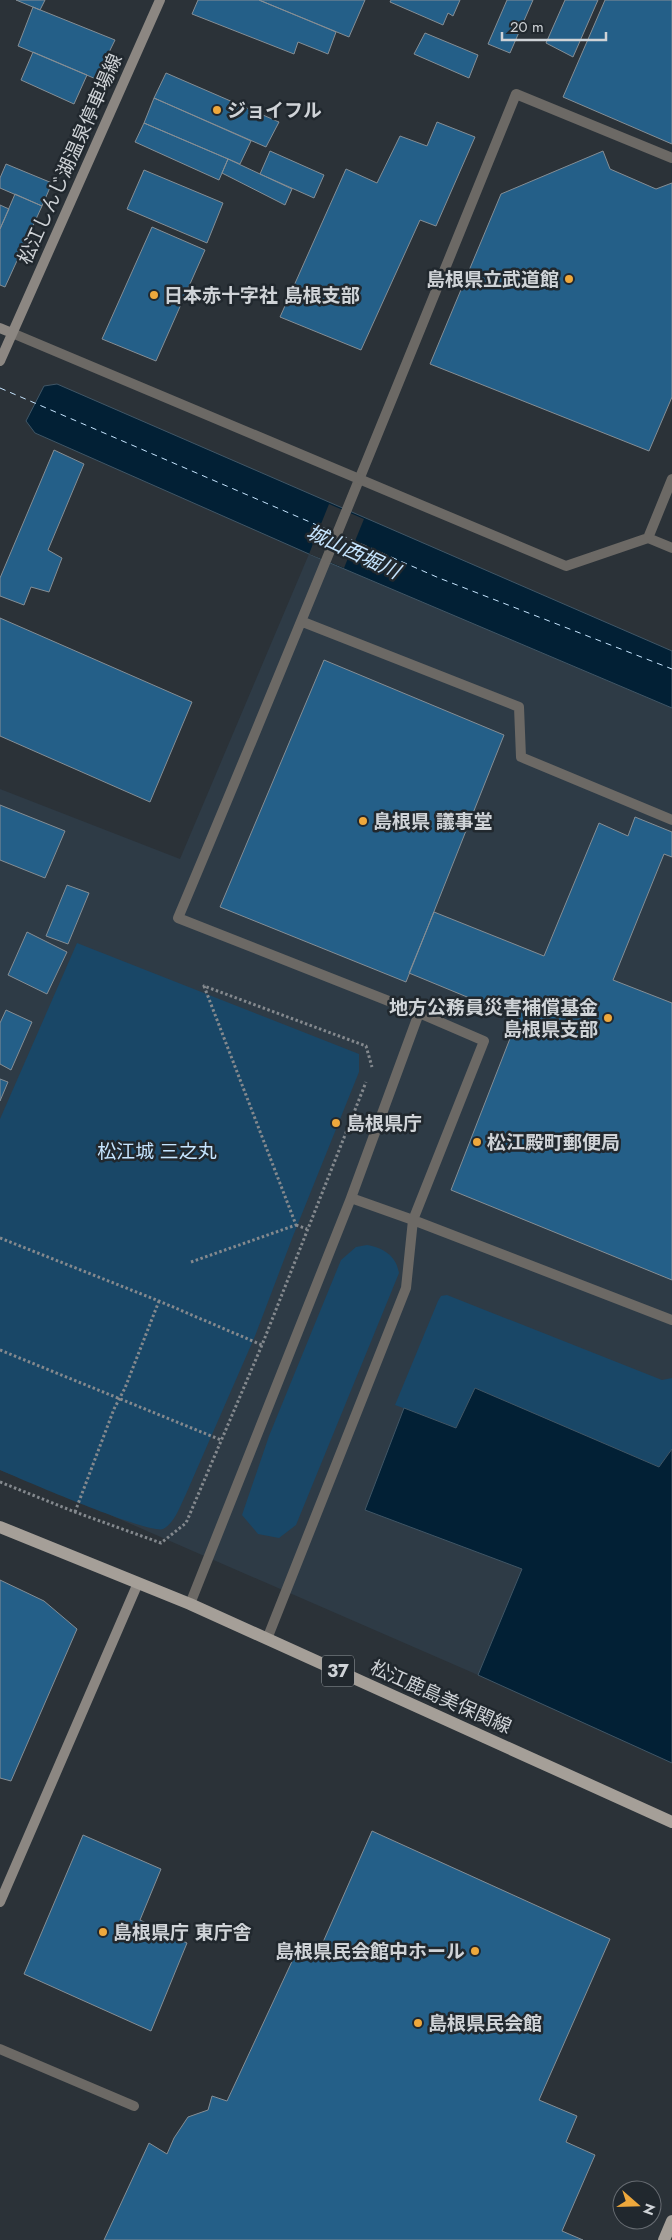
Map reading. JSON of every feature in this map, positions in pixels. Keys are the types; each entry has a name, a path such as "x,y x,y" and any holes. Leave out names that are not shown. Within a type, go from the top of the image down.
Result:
{"main road":[{"name":"松江しんじ湖温泉停車場線","path":"0,360 160,0"},
{"path":"0,328 12,333"},
{"name":"松江鹿島美保関線","path":"0,1527 190,1604 672,1822"},
{"path":"0,1902 138,1584"},
{"path":"664,2240 671,2224"}],"street":[{"path":"266,1639 406,1288 414,1220 484,1040 178,918 303,622 358,480 516,94 672,158"},
{"path":"12,333 566,566 648,538 672,548"},
{"path":"648,538 672,479"},
{"path":"303,622 519,707 521,757 672,820"},
{"path":"190,1604 350,1198 419,1013"},
{"path":"350,1198 414,1220 672,1320"},
{"path":"0,2049 134,2106"}],"path":[{"path":"0,1482 161,1543 186,1523 262,1345 373,1065 366,1046 204,986 296,1225"},
{"path":"191,1262 296,1225 307,1229"},
{"path":"0,1238 159,1301 262,1345"},
{"path":"75,1512 114,1409 159,1301"},
{"path":"0,1350 221,1440"}],"shaded area":[{"name":"島根県庁","path":"309,554 672,708 672,1449 659,1467 475,1388 457,1428 365,1510 522,1569 478,1675 85,1504 0,1470 0,789 180,859"}],"green space":[{"name":"松江城 三之丸","path":"77,943 359,1054 359,1072 255,1336 180,1508 171,1522 163,1529 153,1529 135,1524 0,1470 0,1119"},
{"path":"367,1245 388,1253 395,1261 399,1273 296,1525 279,1538 258,1534 242,1515 269,1436 341,1260 356,1247"},
{"path":"447,1295 662,1380 672,1378 672,1449 659,1467 475,1388 457,1428 395,1405 438,1301 441,1296"}],"water":[{"name":"城山西堀川","path":"57,384 672,651 672,708 309,554 35,433 26,421 44,386"},
{"path":"475,1388 659,1467 672,1449 672,1763 478,1675 522,1569 365,1510 404,1408 456,1428"}],"pier":[{"path":"329,504 364,519 344,568 309,554"}],"building":[{"path":"16,0 45,0 40,10"},
{"path":"198,0 259,0 336,32 328,54 298,42 294,54 192,14"},
{"path":"259,0 365,0 349,37"},
{"path":"391,0 460,0 453,16 448,13 443,25 390,2"},
{"path":"507,0 533,0 510,53 488,44"},
{"path":"565,0 598,0 573,57 546,43"},
{"path":"605,0 672,0 672,144 563,97"},
{"path":"33,7 115,40 96,79 18,46"},
{"path":"425,33 478,55 469,78 414,54"},
{"path":"33,52 87,75 74,104 21,80"},
{"name":"ジョイフル","path":"166,73 279,122 266,147 154,98"},
{"path":"154,98 251,141 240,164 144,123"},
{"path":"437,122 475,137 436,226 420,220 361,350 280,317 346,169 377,183 400,136 427,146"},
{"path":"144,123 228,159 219,180 135,142"},
{"path":"270,151 324,175 314,198 260,174"},
{"name":"島根県立武道館","path":"603,151 610,169 656,189 672,183 672,397 649,451 430,364 501,194"},
{"path":"228,159 292,189 285,205 222,173"},
{"path":"6,164 52,183 42,206 0,188 0,178"},
{"name":"日本赤十字社 島根支部","path":"144,170 223,203 207,243 127,209"},
{"path":"15,194 42,206 5,287 0,285 0,229"},
{"path":"0,205 9,209 0,229"},
{"name":"日本赤十字社 島根支部","path":"152,227 205,250 156,361 102,339"},
{"path":"54,450 84,464 48,550 62,558 49,592 31,587 24,605 0,596 0,578"},
{"path":"0,618 192,702 150,802 0,736"},
{"name":"島根県 議事堂","path":"324,660 504,735 406,982 220,907"},
{"path":"0,805 65,831 45,878 0,860"},
{"name":"島根県庁","path":"635,817 672,832 672,857 664,854 613,980 672,1003 672,1280 451,1190 518,1018 409,973 434,912 544,956 599,823 628,836"},
{"path":"67,885 89,893 68,944 46,936"},
{"path":"27,932 67,952 47,994 8,975"},
{"path":"6,1010 32,1022 11,1070 0,1064 0,1023"},
{"path":"0,1079 8,1082 0,1101"},
{"path":"0,1580 44,1601 77,1629 11,1781 0,1778"},
{"name":"島根県民会館","path":"372,1831 610,1939 539,2100 577,2116 566,2142 595,2155 562,2231 583,2240 104,2240 149,2143 167,2154 174,2138 188,2117 208,2110 212,2096 227,2101 301,1942 320,1949"},
{"name":"島根県庁 東庁舎","path":"83,1835 161,1869 140,1920 187,1943 151,2031 24,1974"}],"ferry route":[{"path":"0,388 333,532"},
{"path":"341,535 439,578 672,669"}],"place":[{"name":"ジョイフル","path":"217,110"},
{"name":"島根県立武道館","path":"569,279"},
{"name":"日本赤十字社 島根支部","path":"154,295"},
{"name":"島根県 議事堂","path":"363,821"},
{"name":"地方公務員災害補償基金 島根県支部","path":"608,1018"},
{"name":"島根県庁","path":"336,1123"},
{"name":"松江殿町郵便局","path":"477,1142"},
{"name":"島根県庁 東庁舎","path":"103,1932"},
{"name":"島根県民会館中ホール","path":"475,1951"},
{"name":"島根県民会館","path":"418,2023"}]}
